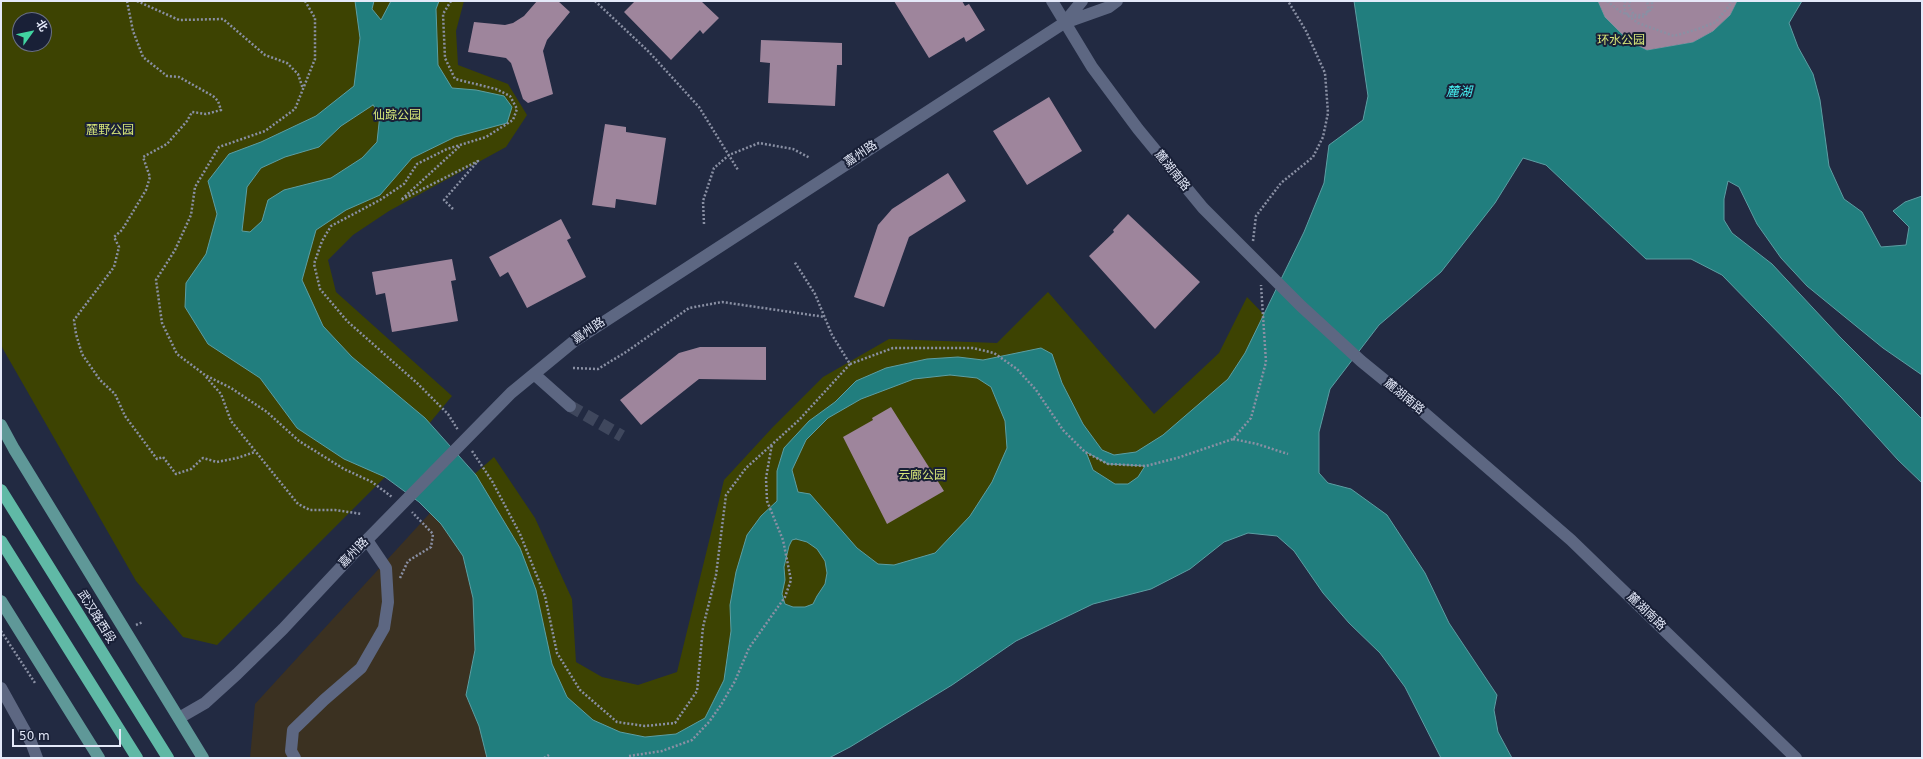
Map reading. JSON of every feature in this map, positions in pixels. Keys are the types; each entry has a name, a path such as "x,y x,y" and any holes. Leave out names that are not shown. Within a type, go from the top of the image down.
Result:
{"highway":[{"name":"武汉路西段","path":"1,490 168,758"},
{"path":"1,541 137,758"}],"main road":[{"path":"1,425 14,449 203,758"},
{"path":"1,601 99,758"}],"street":[{"name":"麓湖南路","path":"1052,1 1092,68 1138,129 1203,208 1301,306 1360,361 1421,410 1571,540 1796,758"},
{"name":"嘉州路","path":"1064,23 1082,1"},
{"name":"嘉州路","path":"179,718 204,703 284,629 367,540 511,394 572,342 668,278 1064,23 1109,6 1117,1"},
{"path":"534,374 570,406"},
{"path":"295,758 291,751 293,730 324,700 361,668 384,628 388,602 386,568 367,540"},
{"path":"1,688 31,742 37,758"}],"path":[{"path":"127,1 133,31 143,57 167,76 179,77 213,96 218,101 221,110 206,114 192,112 187,121 167,144 143,157 150,177 146,190 122,230 114,237 119,247 114,267 74,320 76,334 82,354 100,380 115,394 125,416 157,460 163,457 176,474 191,469 203,458 216,462 255,452"},
{"path":"137,1 179,20 223,19 265,55 287,64 298,74 303,89"},
{"path":"305,1 315,18 315,59 295,110 265,131 218,147 195,187 191,215 178,243 156,280 162,323 177,354 204,375 221,394 231,421 298,504 310,510 335,510 362,514"},
{"path":"595,1 649,52 699,107 738,170"},
{"path":"1252,243 1256,216 1280,183 1313,157 1323,137 1328,113 1324,73 1306,31 1288,1"},
{"path":"1607,1 1621,12 1637,18 1645,16 1649,10 1647,1"},
{"path":"1625,1 1624,8 1627,15 1638,23 1674,36 1716,22 1733,1"},
{"path":"1630,1 1629,8 1634,15 1642,15 1652,9 1652,1"},
{"path":"704,224 704,202 714,168 729,156 759,143 793,149 810,158"},
{"path":"453,209 444,200 478,161 401,200 461,145"},
{"path":"1233,439 1251,418 1266,362 1261,285 1259,278"},
{"path":"573,368 598,368 626,352 689,308 722,302 825,317"},
{"path":"850,364 893,348 973,348 994,353 1017,369 1036,390 1063,430 1085,452 1108,464 1146,466 1177,458 1233,439 1257,444 1288,454"},
{"path":"204,375 231,388 267,412 299,441 344,469 372,482 397,500"},
{"path":"629,756 662,751 692,740 709,722 721,706 735,680 749,648 785,597 791,580 783,540 767,501 766,478 772,444"},
{"path":"398,581 408,561 431,547 433,534 410,509"},
{"path":"135,625 143,622"},
{"path":"1,631 35,683"},
{"path":"544,758 549,755"}],"shaded area":[{"path":"430,513 441,524 463,556 473,598 475,650 466,695 479,726 487,758 250,758 255,704"}],"green space":[{"name":"麓野公园","path":"1,1 464,1 456,31 458,65 508,84 527,115 506,147 389,211 353,235 328,260 336,292 452,396 385,477 217,645 183,637 136,581 1,344"},
{"name":"云廊公园","path":"1048,292 1154,414 1219,353 1247,297 1312,364 1288,433 708,758 487,758 479,726 466,695 475,650 473,598 463,556 441,524 430,513 494,457 535,518 572,599 576,662 602,677 638,685 677,672 724,480 772,428 823,377 889,339 997,343"}],"water":[{"name":"麓湖","path":"355,1 374,1 372,9 381,20 391,1 439,1 436,9 438,65 452,88 476,90 504,96 512,107 507,123 455,137 412,158 380,195 346,210 316,230 302,280 323,326 352,357 425,418 476,475 520,548 536,590 552,664 567,697 593,720 620,732 645,737 676,734 705,718 724,680 731,631 730,605 736,572 747,535 761,516 777,501 777,471 784,448 809,421 835,402 856,381 886,368 927,359 958,357 983,360 1041,348 1052,354 1062,383 1083,424 1102,450 1114,455 1136,452 1163,435 1228,379 1245,353 1304,232 1324,183 1329,145 1363,120 1368,96 1354,1 1598,1 1605,17 1629,41 1647,50 1693,42 1713,31 1730,15 1737,1 1802,1 1789,23 1798,47 1813,74 1820,100 1829,166 1844,199 1862,212 1881,247 1906,245 1909,227 1893,211 1905,202 1922,196 1922,375 1883,348 1807,286 1781,258 1757,224 1739,187 1728,181 1724,199 1724,220 1732,233 1772,264 1840,337 1922,419 1922,483 1898,460 1841,397 1722,275 1691,259 1646,259 1546,165 1523,158 1495,203 1441,272 1379,325 1330,389 1319,432 1319,473 1328,483 1351,489 1387,515 1425,573 1449,623 1497,695 1494,710 1498,732 1512,758 1441,758 1405,687 1380,653 1349,623 1323,593 1294,551 1277,536 1248,533 1224,542 1190,569 1151,589 1093,604 1016,641 952,685 850,747 829,758 487,758 479,726 466,695 475,650 473,598 463,556 441,524 419,502 385,477 344,459 297,428 260,378 208,344 185,307 186,283 206,254 217,214 208,181 229,154 261,142 316,116 354,86 360,38","holes":["373,105 380,114 377,142 362,158 331,178 284,190 268,200 262,221 250,232 242,231 247,187 261,168 285,157 319,147 341,126","950,375 977,378 991,387 1005,421 1007,448 992,482 970,516 935,553 894,565 878,564 857,548 810,494 798,492 792,470 806,440 828,418 861,399 914,379","1086,452 1108,464 1145,466 1138,477 1128,484 1115,484 1093,470","796,539 807,542 817,549 825,561 827,573 825,584 813,604 805,607 793,607 785,604 782,594 785,580 784,567 792,540"]}],"building":[{"path":"537,1 558,1 570,12 547,40 543,51 553,94 528,103 523,99 511,63 506,58 468,52 474,22 505,25 513,23 524,16"},
{"path":"635,1 701,1 719,18 703,34 700,30 671,60 624,12"},
{"path":"894,1 962,1 965,6 969,4 985,30 966,42 964,37 929,58"},
{"path":"1598,1 1737,1 1730,15 1713,31 1693,42 1647,50 1629,41 1605,17"},
{"path":"761,40 842,43 842,65 837,65 835,106 768,103 770,63 760,62"},
{"path":"1049,97 1082,151 1027,185 993,131"},
{"path":"605,124 626,127 626,132 666,138 656,205 616,199 615,208 592,205"},
{"path":"948,173 966,201 909,237 884,307 854,297 878,225 892,209"},
{"path":"1128,214 1200,282 1155,329 1089,256 1114,232 1113,230"},
{"path":"561,219 571,238 567,240 586,277 527,308 508,272 500,277 489,257"},
{"path":"452,259 456,280 451,281 458,321 392,332 385,293 376,295 372,272"},
{"path":"700,347 766,347 766,380 699,379 641,425 620,400 679,353"},
{"path":"891,407 944,491 887,524 843,437 873,420 872,418"}],"tunnel":[{"path":"570,406 622,436"}],"park label":[{"name":"环水公园","path":"1621,41"},
{"name":"仙踪公园","path":"397,116"}]}
